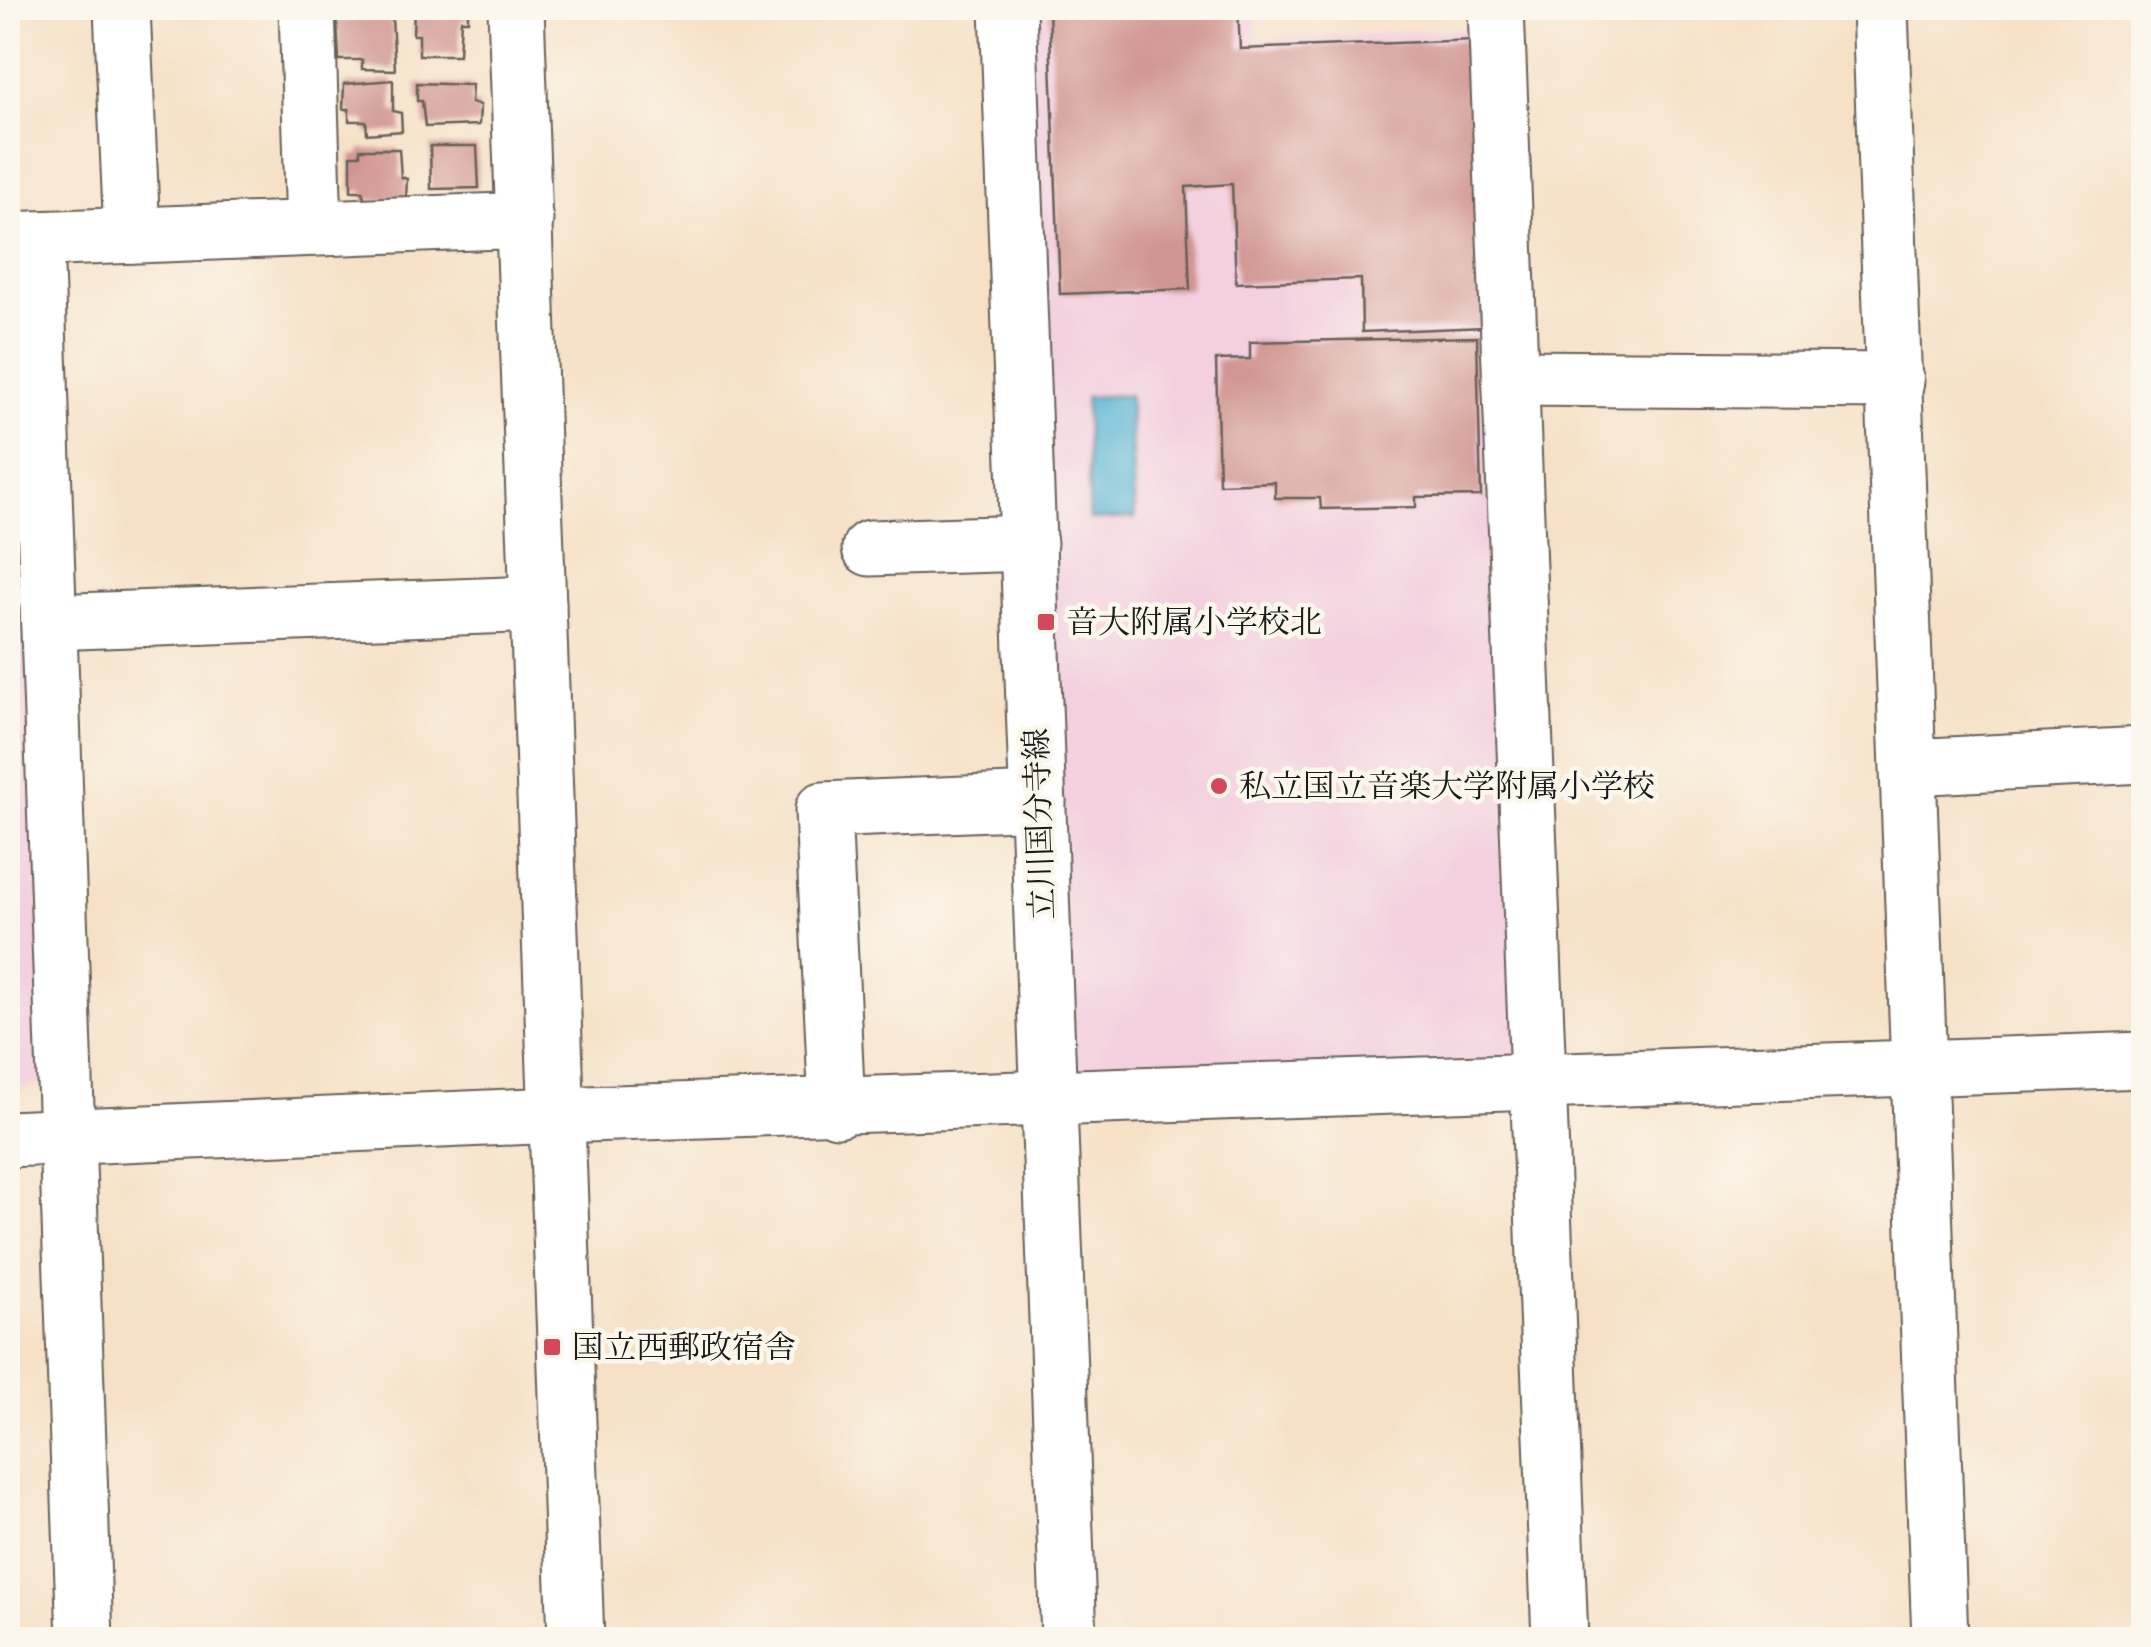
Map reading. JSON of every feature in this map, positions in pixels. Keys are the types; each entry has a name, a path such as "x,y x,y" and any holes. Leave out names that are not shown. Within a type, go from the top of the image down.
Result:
{"street":[{"path":"122,8 132,235"},
{"path":"307,8 314,228"},
{"path":"516,8 576,1640"},
{"name":"立川国分寺線","path":"1008,8 1069,1640"},
{"path":"1496,8 1560,1640"},
{"path":"1880,8 1940,1640"},
{"path":"85,1640 64,1137 49,622 21,239 525,220"},
{"path":"1510,378 1896,381"},
{"path":"870,548 1028,543"},
{"path":"49,622 538,604"},
{"path":"1910,767 2144,755"},
{"path":"838,1109 824,810 1038,801"},
{"path":"8,1139 557,1115 838,1109 2144,1060"}],"shaded area":[{"path":"1027,8 1255,8 1257,40 1483,28 1522,1061 1067,1079"},
{"path":"24,323 45,1082 25,1086 16,1102 19,1116 8,1116 8,324"}],"water":[{"path":"1129,395 1135,518 1090,520 1085,397"}],"building":[{"path":"414,8 468,8 468,20 461,20 459,55 419,55 419,35 413,35"},
{"path":"1049,8 1238,8 1240,49 1474,40 1485,327 1362,332 1361,279 1236,283 1232,184 1186,187 1190,289 1060,294"},
{"path":"392,18 395,70 362,69 362,60 339,60 337,20"},
{"path":"393,80 393,111 401,113 402,131 367,134 366,121 349,121 349,109 343,109 344,84"},
{"path":"417,83 472,85 471,103 480,105 479,125 425,127 422,101 417,101"},
{"path":"430,146 477,146 479,188 431,189"},
{"path":"360,149 399,149 401,177 407,179 406,200 365,200 362,191 351,191 351,155 360,155"},
{"path":"1477,337 1481,496 1416,497 1416,507 1321,509 1320,498 1275,498 1275,482 1219,484 1216,360 1250,359 1250,342"}],"place":[{"name":"音大附属小学校北","path":"1046,622"},
{"name":"私立国立音楽大学附属小学校","path":"1219,786"},
{"name":"国立西郵政宿舎","path":"552,1347"}]}
